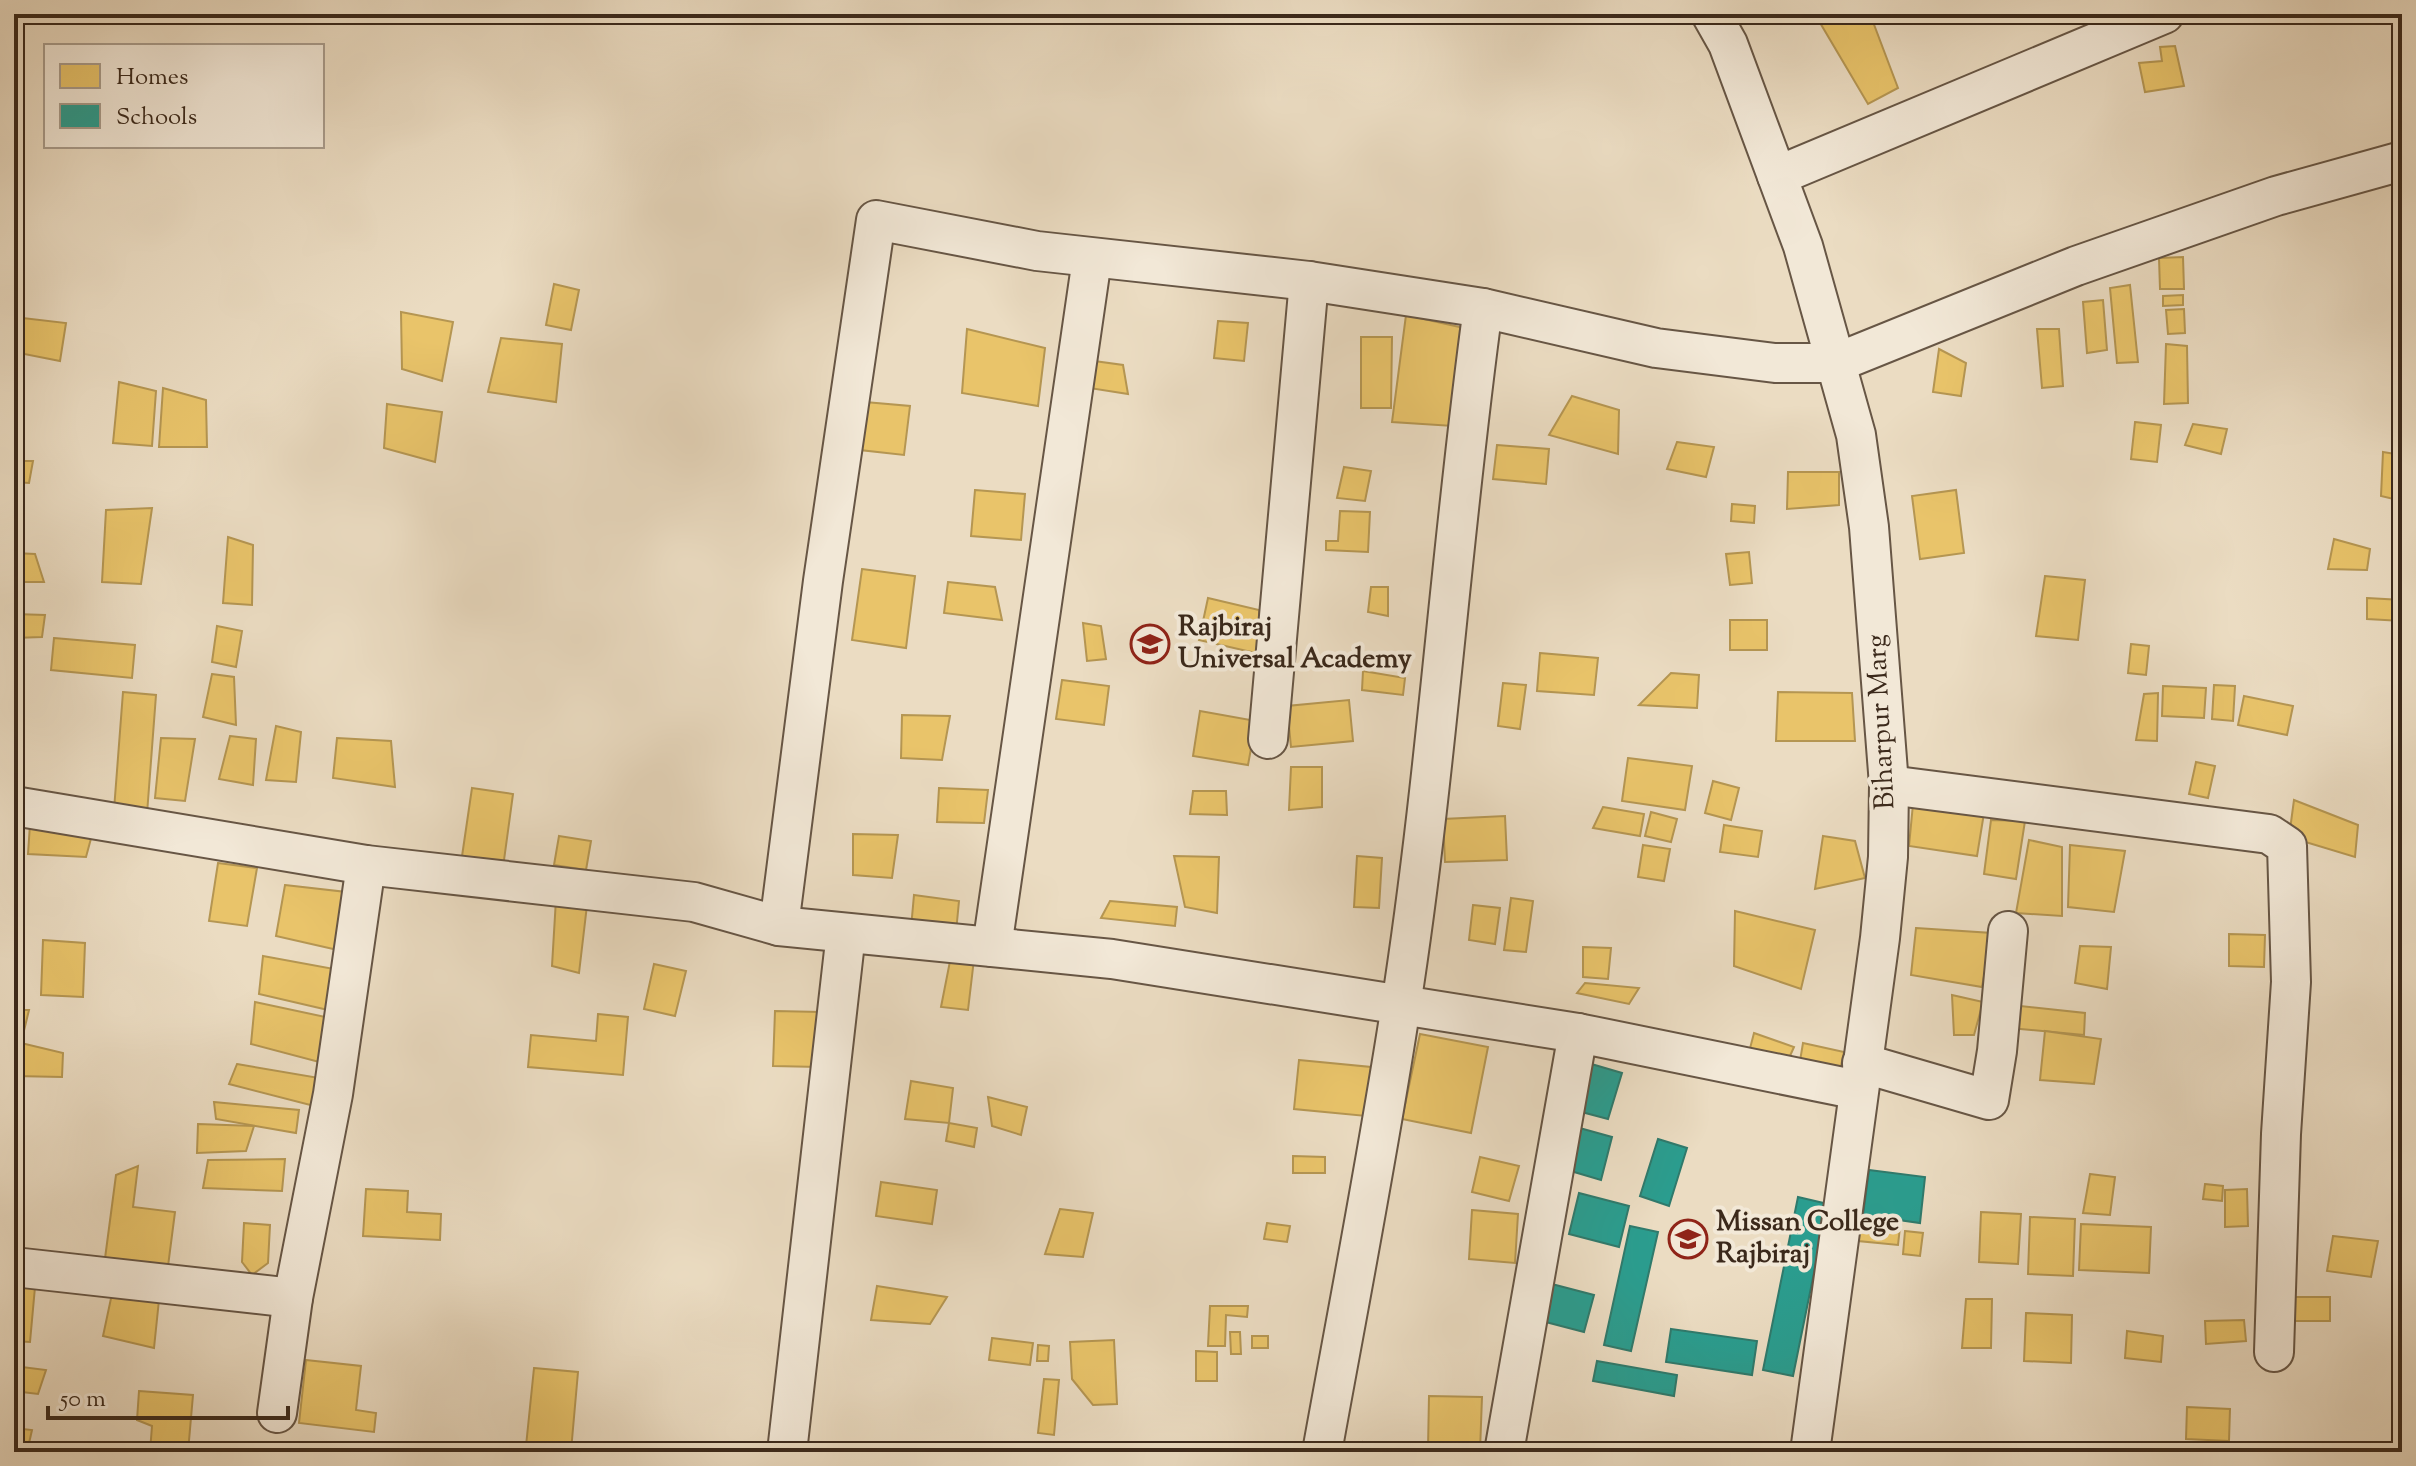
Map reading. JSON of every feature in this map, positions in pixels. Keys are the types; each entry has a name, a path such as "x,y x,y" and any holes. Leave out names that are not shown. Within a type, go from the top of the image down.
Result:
{"street":[{"path":"1777,176 2164,14"},
{"name":"Biharpur Marg","path":"1721,24 1803,246 1856,435 1869,527 1889,785 1888,857 1880,938 1810,1452"},
{"path":"779,926 823,581 876,220 1092,259 1309,281 1483,308 1656,348 1775,363 1836,363 2090,261 2276,196 2402,161"},
{"path":"992,947 1092,259"},
{"path":"1268,739 1309,281"},
{"path":"1322,1452 1401,1005 1433,765 1483,308"},
{"path":"1889,785 2269,834 2287,846 2291,982 2281,1134 2274,1352"},
{"path":"14,806 366,865 694,902 779,926 1112,959 1860,1076 1989,1100 1997,1051 2008,931"},
{"path":"277,1413 293,1298 333,1094 366,865"},
{"path":"787,1452 846,933"},
{"path":"1504,1452 1578,1033"},
{"path":"14,1267 293,1298"}],"building: Homes":[{"path":"1843,14 1870,14 1898,88 1868,104 1819,21"},
{"path":"2349,14 2381,14 2380,21 2349,20"},
{"path":"2175,46 2184,86 2145,92 2139,63 2162,61 2160,47"},
{"path":"2183,257 2184,289 2160,289 2159,258"},
{"path":"554,284 579,290 571,330 546,325"},
{"path":"2130,285 2138,362 2117,363 2110,288"},
{"path":"2183,295 2183,305 2163,306 2163,296"},
{"path":"2103,300 2107,350 2087,353 2083,302"},
{"path":"2184,309 2185,333 2168,334 2166,310"},
{"path":"401,312 453,322 442,381 402,369"},
{"path":"1406,315 1464,328 1453,426 1392,422"},
{"path":"14,317 66,323 60,361 14,352"},
{"path":"1218,321 1248,323 1244,361 1214,358"},
{"path":"967,329 1045,348 1038,406 962,393"},
{"path":"2037,329 2059,329 2063,386 2042,388"},
{"path":"1361,337 1392,337 1391,408 1361,408"},
{"path":"501,338 562,344 556,402 488,392"},
{"path":"2166,344 2187,346 2188,403 2164,404"},
{"path":"1939,349 1966,363 1961,396 1933,392"},
{"path":"1087,360 1123,365 1128,394 1083,387"},
{"path":"14,361 24,362 24,387 14,386"},
{"path":"119,382 156,391 152,446 113,443"},
{"path":"163,388 206,400 207,447 159,447"},
{"path":"1572,396 1619,410 1618,454 1549,435"},
{"path":"865,402 910,406 904,455 860,450"},
{"path":"387,404 442,412 435,462 384,448"},
{"path":"2135,422 2161,425 2157,462 2131,459"},
{"path":"2193,424 2227,429 2221,454 2185,445"},
{"path":"1677,442 1714,447 1706,477 1667,469"},
{"path":"1497,445 1549,449 1546,484 1493,479"},
{"path":"2383,452 2402,455 2402,501 2381,496"},
{"path":"14,461 33,461 29,483 14,482"},
{"path":"1344,467 1371,471 1365,501 1337,498"},
{"path":"1788,472 1839,472 1839,505 1787,509"},
{"path":"975,490 1025,494 1021,540 971,536"},
{"path":"1956,490 1964,553 1920,559 1912,496"},
{"path":"1732,504 1755,506 1754,523 1731,521"},
{"path":"152,508 141,584 102,582 106,510"},
{"path":"1340,511 1370,512 1368,552 1326,550 1326,541 1338,541"},
{"path":"228,537 253,545 252,605 223,603"},
{"path":"2334,539 2370,549 2367,570 2328,569"},
{"path":"1749,552 1752,583 1730,585 1726,554"},
{"path":"14,553 35,554 44,582 14,582"},
{"path":"862,569 915,576 906,648 852,640"},
{"path":"2045,576 2085,580 2078,640 2036,636"},
{"path":"948,582 995,587 1002,620 944,613"},
{"path":"1371,587 1388,587 1388,616 1368,612"},
{"path":"1208,598 1259,610 1260,654 1199,640"},
{"path":"2367,598 2402,600 2402,621 2367,619"},
{"path":"14,614 45,615 42,637 14,638"},
{"path":"1730,620 1767,620 1767,650 1730,650"},
{"path":"1083,623 1101,626 1106,659 1087,661"},
{"path":"217,626 242,631 236,667 212,662"},
{"path":"54,638 135,645 132,678 51,670"},
{"path":"2131,644 2149,646 2146,675 2128,673"},
{"path":"1540,653 1598,658 1594,695 1537,691"},
{"path":"1363,671 1405,678 1403,695 1362,690"},
{"path":"1671,673 1699,675 1697,708 1639,705"},
{"path":"212,674 234,677 236,725 203,717"},
{"path":"1062,680 1109,686 1104,725 1056,719"},
{"path":"1503,683 1526,685 1520,729 1498,726"},
{"path":"2214,685 2235,686 2233,721 2212,719"},
{"path":"2163,686 2206,688 2204,718 2162,716"},
{"path":"123,692 156,695 147,814 114,810"},
{"path":"1778,692 1852,693 1855,741 1776,741"},
{"path":"2158,693 2157,741 2136,740 2144,694"},
{"path":"2244,696 2293,706 2287,735 2238,725"},
{"path":"1349,700 1353,741 1291,747 1287,706"},
{"path":"1200,711 1256,721 1248,765 1193,756"},
{"path":"902,715 950,716 942,760 901,758"},
{"path":"276,726 301,732 296,782 266,780"},
{"path":"230,736 256,739 253,785 219,779"},
{"path":"161,738 195,739 185,801 155,798"},
{"path":"337,738 391,741 395,787 333,778"},
{"path":"1628,758 1692,766 1685,810 1622,801"},
{"path":"2196,762 2215,766 2208,798 2189,794"},
{"path":"1291,767 1322,767 1322,807 1289,810"},
{"path":"1713,781 1739,788 1731,820 1705,813"},
{"path":"472,788 513,794 502,875 460,870"},
{"path":"939,788 988,790 984,823 937,822"},
{"path":"1193,791 1226,791 1227,815 1190,814"},
{"path":"2294,800 2358,825 2355,857 2289,837"},
{"path":"1913,804 1984,813 1977,856 1909,846"},
{"path":"1603,807 1644,814 1640,836 1593,828"},
{"path":"1651,812 1677,819 1671,842 1645,836"},
{"path":"1505,816 1507,860 1445,862 1443,819"},
{"path":"1991,820 2025,821 2016,879 1984,874"},
{"path":"30,824 93,831 86,857 28,854"},
{"path":"1724,825 1762,831 1758,857 1720,852"},
{"path":"853,834 898,835 892,878 853,875"},
{"path":"559,836 591,841 586,870 554,865"},
{"path":"1823,836 1855,841 1865,878 1815,889"},
{"path":"2029,840 2062,847 2062,916 2016,913"},
{"path":"1643,845 1670,849 1664,881 1638,877"},
{"path":"2070,845 2125,851 2114,912 2068,907"},
{"path":"1174,856 1219,857 1217,913 1185,907"},
{"path":"1357,856 1382,858 1379,908 1354,907"},
{"path":"218,863 257,868 247,926 209,921"},
{"path":"285,885 346,892 342,951 276,936"},
{"path":"914,895 959,901 956,932 911,928"},
{"path":"1511,898 1533,901 1526,952 1504,950"},
{"path":"556,899 587,905 579,973 552,966"},
{"path":"1110,901 1177,907 1175,926 1101,918"},
{"path":"1473,905 1500,908 1495,944 1469,940"},
{"path":"1735,911 1815,930 1801,989 1734,966"},
{"path":"1916,928 1992,933 1982,987 1911,975"},
{"path":"2229,934 2265,935 2264,967 2229,966"},
{"path":"43,940 85,943 83,997 41,995"},
{"path":"2080,946 2111,947 2107,989 2075,983"},
{"path":"1583,947 1611,948 1608,979 1583,977"},
{"path":"263,956 334,969 328,1010 259,994"},
{"path":"951,956 974,959 968,1010 941,1007"},
{"path":"654,964 686,971 675,1016 644,1009"},
{"path":"1585,983 1639,988 1629,1004 1577,993"},
{"path":"1952,995 1983,1002 1974,1035 1954,1035"},
{"path":"255,1002 330,1018 323,1063 251,1044"},
{"path":"2011,1005 2085,1013 2084,1035 2010,1028"},
{"path":"14,1010 29,1010 21,1043 63,1053 62,1077 14,1076"},
{"path":"775,1011 821,1012 819,1067 773,1066"},
{"path":"598,1014 628,1017 623,1075 528,1067 531,1035 596,1041"},
{"path":"2045,1031 2101,1039 2094,1084 2040,1080"},
{"path":"1754,1033 1794,1047 1785,1067 1747,1060"},
{"path":"1420,1034 1488,1047 1471,1133 1402,1119"},
{"path":"1803,1043 1844,1052 1839,1075 1798,1073"},
{"path":"1299,1060 1371,1067 1366,1116 1294,1109"},
{"path":"237,1064 325,1079 322,1108 229,1084"},
{"path":"911,1081 953,1088 949,1123 905,1119"},
{"path":"988,1097 1027,1107 1021,1135 992,1126"},
{"path":"214,1102 299,1110 296,1133 216,1119"},
{"path":"949,1123 977,1128 974,1147 946,1141"},
{"path":"198,1124 254,1126 246,1151 197,1153"},
{"path":"1293,1156 1325,1157 1325,1173 1293,1173"},
{"path":"1480,1157 1519,1166 1509,1201 1472,1192"},
{"path":"285,1159 282,1191 203,1188 208,1160"},
{"path":"138,1166 133,1207 175,1212 167,1274 104,1266 116,1175"},
{"path":"2090,1174 2115,1177 2110,1215 2083,1213"},
{"path":"881,1182 937,1190 932,1224 876,1216"},
{"path":"2205,1184 2223,1186 2222,1201 2203,1199"},
{"path":"366,1189 408,1191 407,1212 441,1214 440,1240 363,1236"},
{"path":"2247,1189 2248,1226 2225,1227 2225,1190"},
{"path":"1060,1209 1093,1213 1083,1257 1045,1254"},
{"path":"1472,1210 1518,1214 1515,1263 1469,1259"},
{"path":"1981,1212 2021,1214 2018,1264 1979,1262"},
{"path":"2030,1217 2075,1219 2073,1276 2028,1274"},
{"path":"244,1223 270,1225 268,1263 252,1275 242,1262"},
{"path":"1267,1223 1290,1226 1287,1242 1264,1239"},
{"path":"1859,1223 1900,1227 1898,1245 1858,1241"},
{"path":"2081,1224 2151,1227 2149,1273 2079,1270"},
{"path":"1905,1231 1923,1233 1920,1256 1903,1254"},
{"path":"2333,1236 2378,1241 2371,1277 2327,1271"},
{"path":"14,1285 35,1287 30,1342 14,1341"},
{"path":"877,1286 947,1297 930,1324 871,1320"},
{"path":"113,1289 160,1290 154,1348 103,1336"},
{"path":"2291,1297 2330,1297 2330,1321 2291,1321"},
{"path":"1966,1299 1992,1299 1991,1348 1962,1348"},
{"path":"1210,1306 1248,1306 1247,1317 1226,1315 1225,1346 1208,1346"},
{"path":"2026,1313 2072,1315 2071,1363 2024,1361"},
{"path":"2244,1320 2246,1341 2206,1344 2205,1321"},
{"path":"2127,1331 2163,1336 2161,1362 2125,1358"},
{"path":"1230,1332 1240,1332 1241,1354 1231,1354"},
{"path":"1252,1336 1268,1336 1268,1348 1252,1348"},
{"path":"992,1338 1033,1343 1030,1365 989,1360"},
{"path":"1114,1340 1117,1404 1093,1405 1072,1379 1070,1342"},
{"path":"1038,1345 1049,1346 1048,1361 1037,1361"},
{"path":"1196,1351 1217,1352 1217,1381 1196,1381"},
{"path":"306,1360 361,1366 356,1410 376,1413 374,1432 299,1423"},
{"path":"14,1366 46,1370 38,1394 14,1391"},
{"path":"534,1368 578,1372 571,1451 526,1446"},
{"path":"1044,1379 1059,1380 1054,1435 1038,1433"},
{"path":"139,1391 193,1395 188,1452 150,1452 152,1426 137,1420"},
{"path":"1429,1396 1482,1397 1480,1451 1428,1449"},
{"path":"2187,1407 2230,1409 2229,1441 2186,1439"},
{"path":"14,1428 32,1430 27,1452 14,1452"},
{"path":"1363,1442 1414,1452 1361,1452"}],"building: Schools":[{"path":"1588,1063 1622,1073 1608,1119 1574,1110"},
{"path":"1576,1127 1612,1137 1601,1180 1564,1169"},
{"path":"1658,1139 1687,1148 1669,1206 1640,1196"},
{"path":"1869,1170 1925,1177 1920,1223 1863,1215"},
{"path":"1579,1193 1629,1206 1619,1247 1569,1234"},
{"path":"1798,1197 1828,1204 1793,1376 1763,1370"},
{"path":"1630,1226 1658,1232 1631,1351 1604,1345"},
{"path":"1548,1283 1594,1295 1584,1332 1538,1320"},
{"path":"1671,1329 1757,1341 1752,1375 1666,1362"},
{"path":"1597,1361 1677,1375 1674,1396 1593,1381"}],"place":[{"name":"Rajbiraj Universal Academy","path":"1150,644"},
{"name":"Missan College Rajbiraj","path":"1688,1239"}]}
